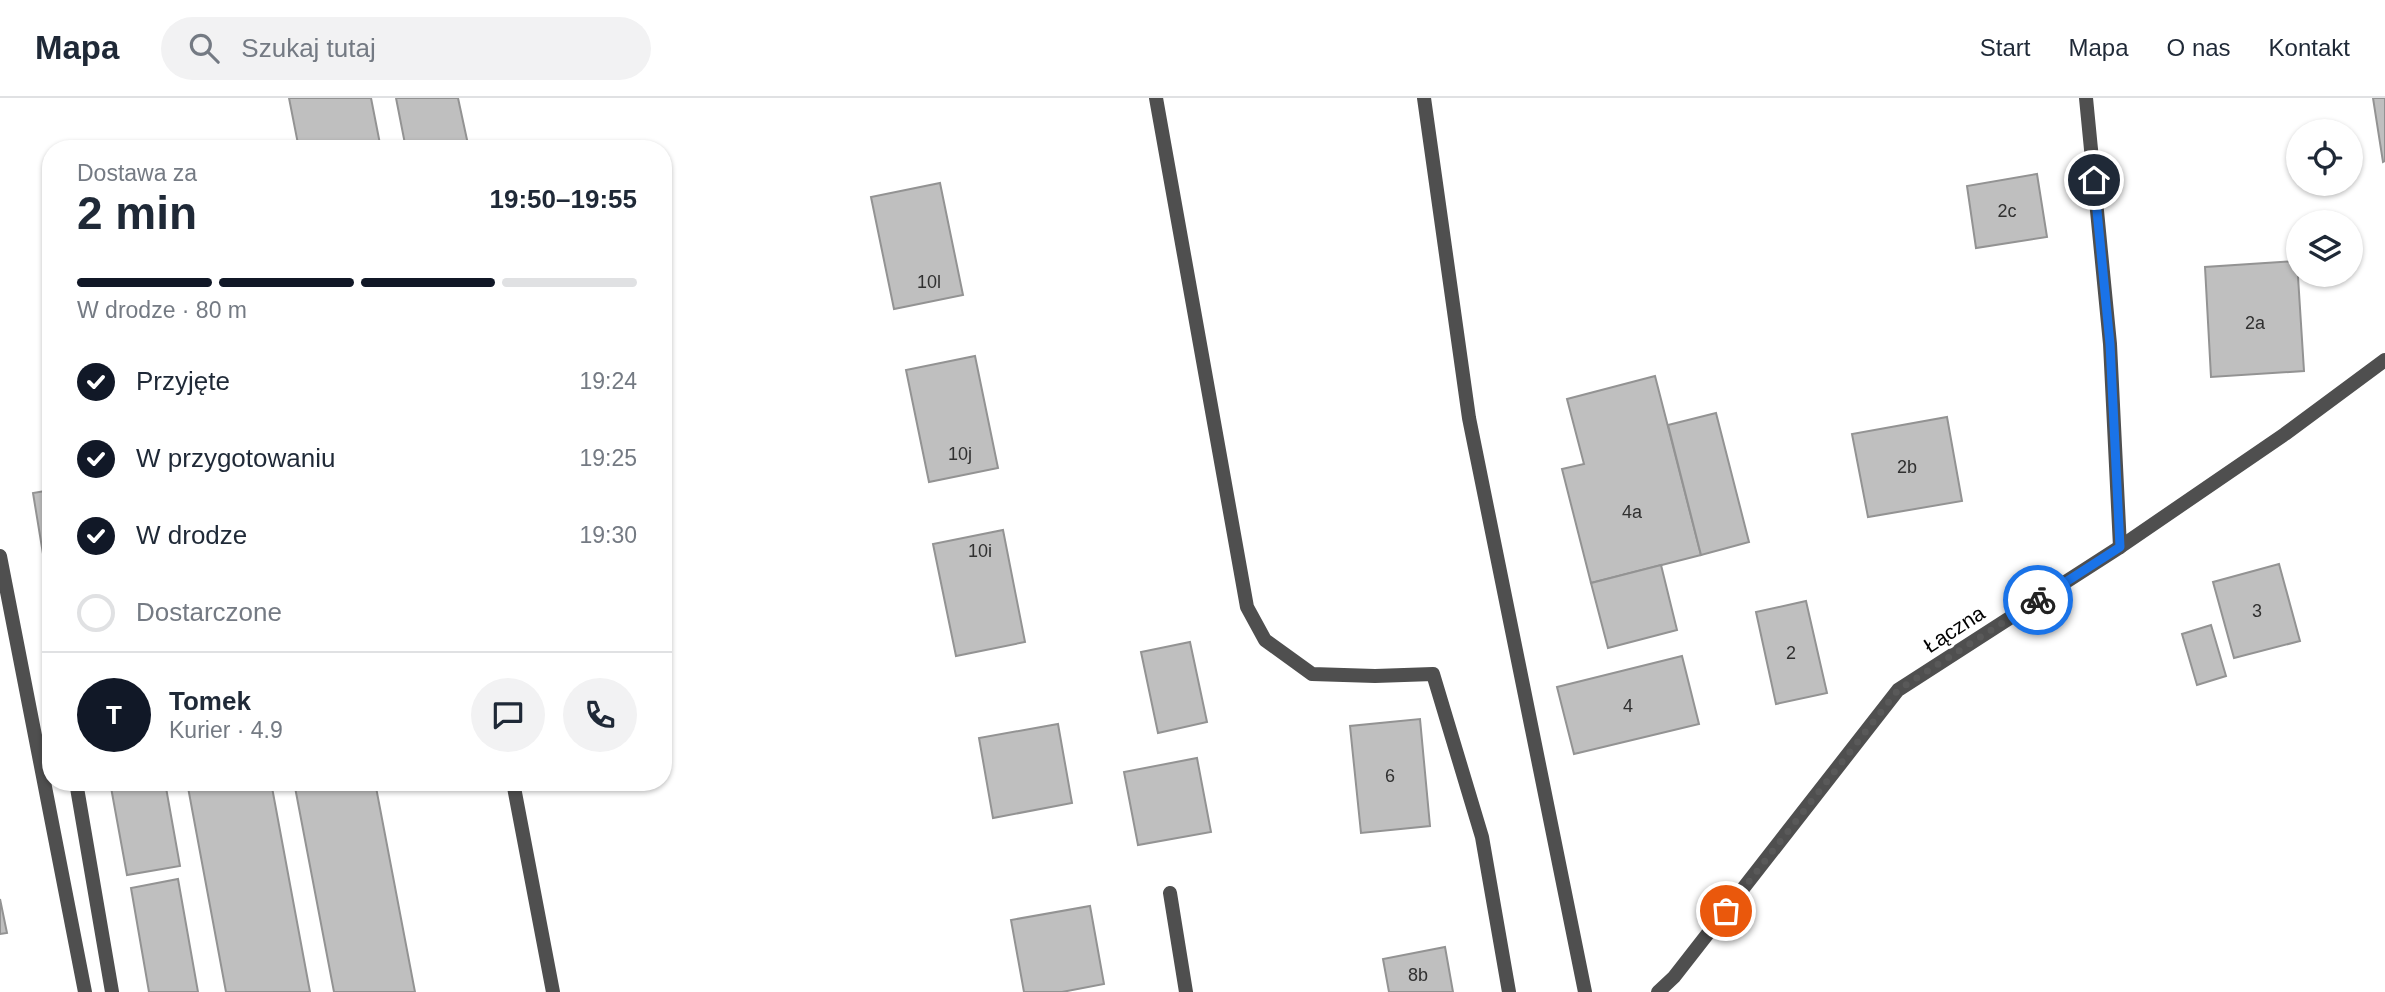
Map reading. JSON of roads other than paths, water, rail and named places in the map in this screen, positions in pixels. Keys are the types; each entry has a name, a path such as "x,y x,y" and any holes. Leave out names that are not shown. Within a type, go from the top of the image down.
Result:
{"street":[{"path":"1156,98 1247,607 1265,639 1312,674 1433,674 1482,837 1509,992"},
{"path":"1424,98 1469,418 1585,992"},
{"path":"2086,98 2110,344 2120,547"},
{"name":"Łączna","path":"1658,992 1675,985 1898,690 2120,547 2286,434 2385,360"},
{"path":"0,555 42,771"},
{"path":"46,791 85,992"},
{"path":"78,791 112,992"},
{"path":"515,791 553,992"},
{"path":"1170,893 1186,992"}]}
